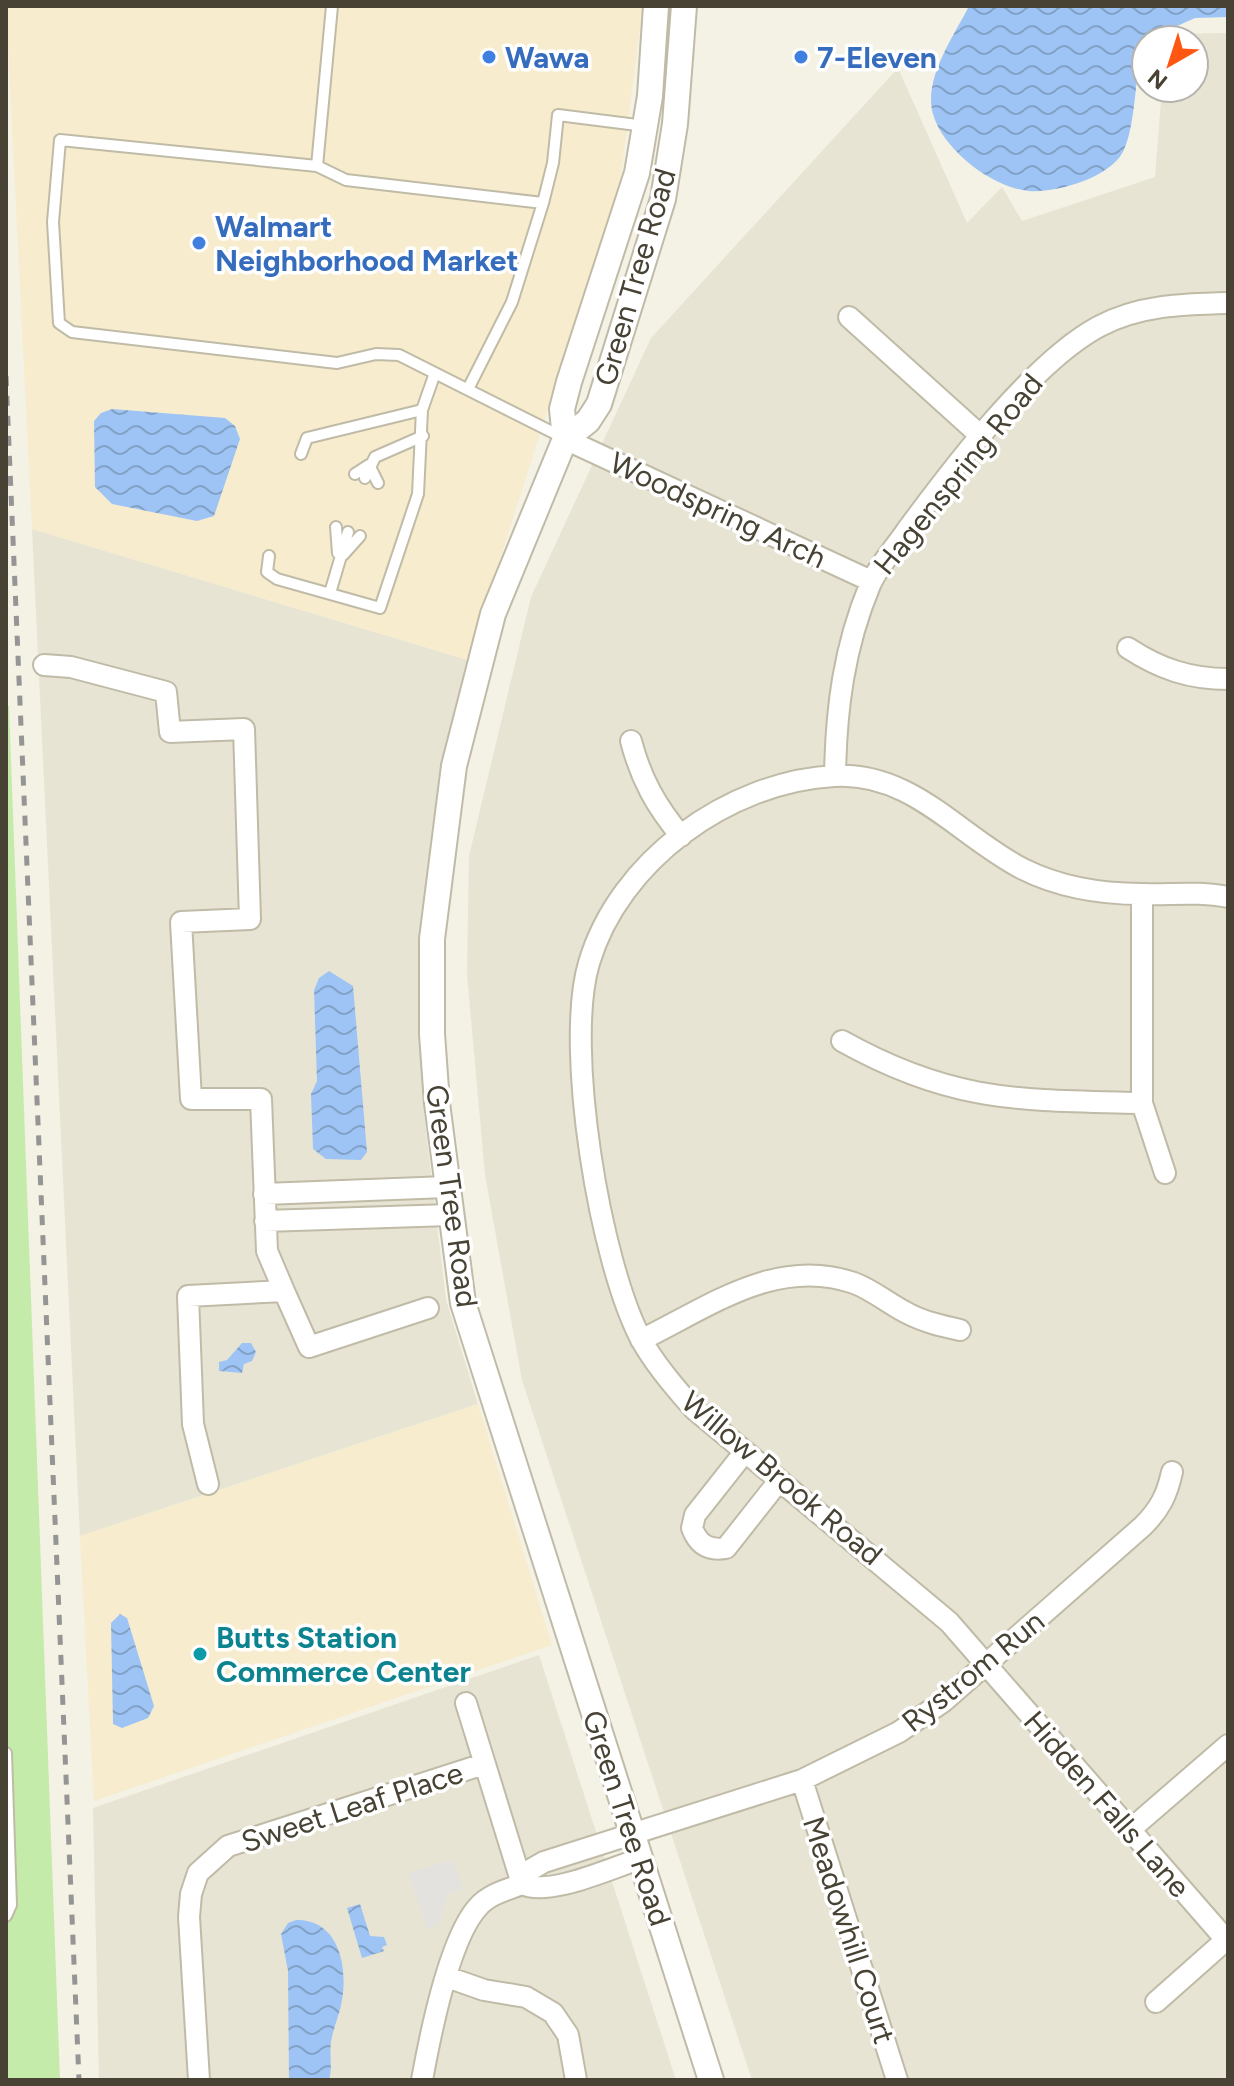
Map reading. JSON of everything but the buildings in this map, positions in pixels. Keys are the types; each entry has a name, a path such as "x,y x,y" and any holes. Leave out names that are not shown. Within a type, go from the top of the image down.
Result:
{"street":[{"name":"Green Tree Road","path":"656,6 645,126 637,173 562,409 565,439 493,614 454,766 432,939 433,1048 450,1215 463,1303 711,2080"},
{"name":"Green Tree Road","path":"565,439 588,421 599,404 663,199 675,124 684,6"},
{"name":"Hagenspring Road","path":"835,776 842,677 853,628 871,581 928,502 982,437 1050,361 1098,327 1147,309 1228,303"},
{"path":"849,317 982,437"},
{"name":"Woodspring Arch","path":"565,439 871,581"},
{"path":"1128,648 1153,664 1182,675 1228,679"},
{"path":"44,665 71,667 166,692 170,732 244,729 250,919 181,922 191,1099 261,1099 267,1251 309,1347 428,1308"},
{"path":"631,741 640,776 658,808 681,836"},
{"name":"Willow Brook Road","path":"985,1666 949,1622 906,1583 778,1482 694,1409 641,1340 619,1285 597,1187 578,1041 581,1001 589,962 604,925 624,891 651,861 681,836 754,794 835,776 869,780 931,804 989,849 1024,869 1062,883 1101,892 1197,893 1228,897"},
{"path":"1142,894 1142,1103 1165,1173"},
{"path":"842,1041 900,1071 936,1085 987,1097 1142,1103"},
{"path":"264,1194 447,1187"},
{"path":"265,1221 450,1215"},
{"path":"641,1340 763,1280 794,1274 826,1275 857,1284 907,1313 960,1330"},
{"path":"208,1484 193,1424 188,1296 284,1291"},
{"path":"744,1453 695,1515 692,1528 705,1546 713,1550 726,1548 778,1482"},
{"name":"Rystrom Run","path":"522,1884 530,1870 544,1862 802,1780 899,1732 944,1701 1158,1511 1168,1492 1172,1472"},
{"name":"Hidden Falls Lane","path":"985,1666 1227,1941"},
{"path":"466,1703 522,1884"},
{"path":"1131,1829 1228,1745"},
{"name":"Sweet Leaf Place","path":"199,2080 189,1917 198,1873 228,1846 484,1764"},
{"name":"Meadowhill Court","path":"802,1780 897,2080"},
{"path":"422,2080 435,2011 470,1918 479,1906 491,1896 522,1884 532,1888 549,1888 640,1859"},
{"path":"1156,2002 1227,1941"},
{"path":"447,1977 484,1990 526,1997 553,2013 568,2035 576,2080"}],"lane":[{"path":"317,166 332,6"},
{"path":"468,389 512,302 553,163 558,115 645,126"},
{"path":"543,203 346,180 317,166 60,140 53,222 59,323 72,332 337,363 376,354 399,355 565,439"},
{"path":"269,556 267,572 277,579 380,608 418,494 422,410 435,373"},
{"path":"301,454 307,438 422,410"},
{"path":"360,476 375,457 423,436"},
{"path":"369,465 378,483"},
{"path":"336,527 339,559"},
{"path":"330,593 348,532"},
{"path":"339,559 360,536"},
{"path":"6,1753 11,1905 6,1916"}],"shaded area":[{"path":"6,6 643,6 620,182 468,660 32,529"},
{"path":"1210,33 1228,33 1228,2080 752,2080 522,1380 485,1175 467,974 469,856 531,597 651,338 898,68 967,223 1002,187 1022,221 1155,177 1161,104 1210,104"},
{"path":"32,529 468,660 442,772 431,842 421,999 424,1114 446,1300 478,1404 80,1536"},
{"path":"478,1404 552,1645 94,1801 80,1536"},
{"path":"539,1655 676,2080 99,2080 93,1808"},
{"path":"453,1859 463,1889 447,1894 440,1924 427,1929 408,1873"}],"green space":[{"path":"6,706 9,706 60,2080 6,2080"}],"water":[{"path":"969,6 1228,6 1228,17 1195,18 1182,24 1130,24 1130,104 1134,104 1124,150 1102,172 1052,190 1029,191 1000,183 971,165 947,141 933,114 931,101 936,72"},
{"path":"112,409 225,418 235,426 240,439 214,516 197,521 112,504 95,487 94,421 101,413"},
{"path":"329,971 353,986 367,1152 361,1160 326,1159 313,1149 311,1094 317,1081 314,990 319,978"},
{"path":"242,1343 251,1343 256,1352 252,1361 244,1364 242,1373 219,1371 219,1362 227,1360"},
{"path":"120,1614 127,1618 154,1706 148,1718 122,1728 113,1724 111,1623"},
{"path":"360,1904 370,1936 384,1937 387,1945 382,1947 384,1951 362,1958 347,1908"},
{"path":"296,1920 322,1927 337,1946 341,1959 343,1986 331,2042 329,2080 289,2080 288,1971 281,1934 288,1923"}],"railway":[{"path":"6,376 79,2080"}],"place":[{"name":"Wawa","path":"489,57"},
{"name":"7-Eleven","path":"801,57"},
{"name":"Walmart Neighborhood Market","path":"199,243"},
{"name":"Butts Station Commerce Center","path":"200,1654"}]}
